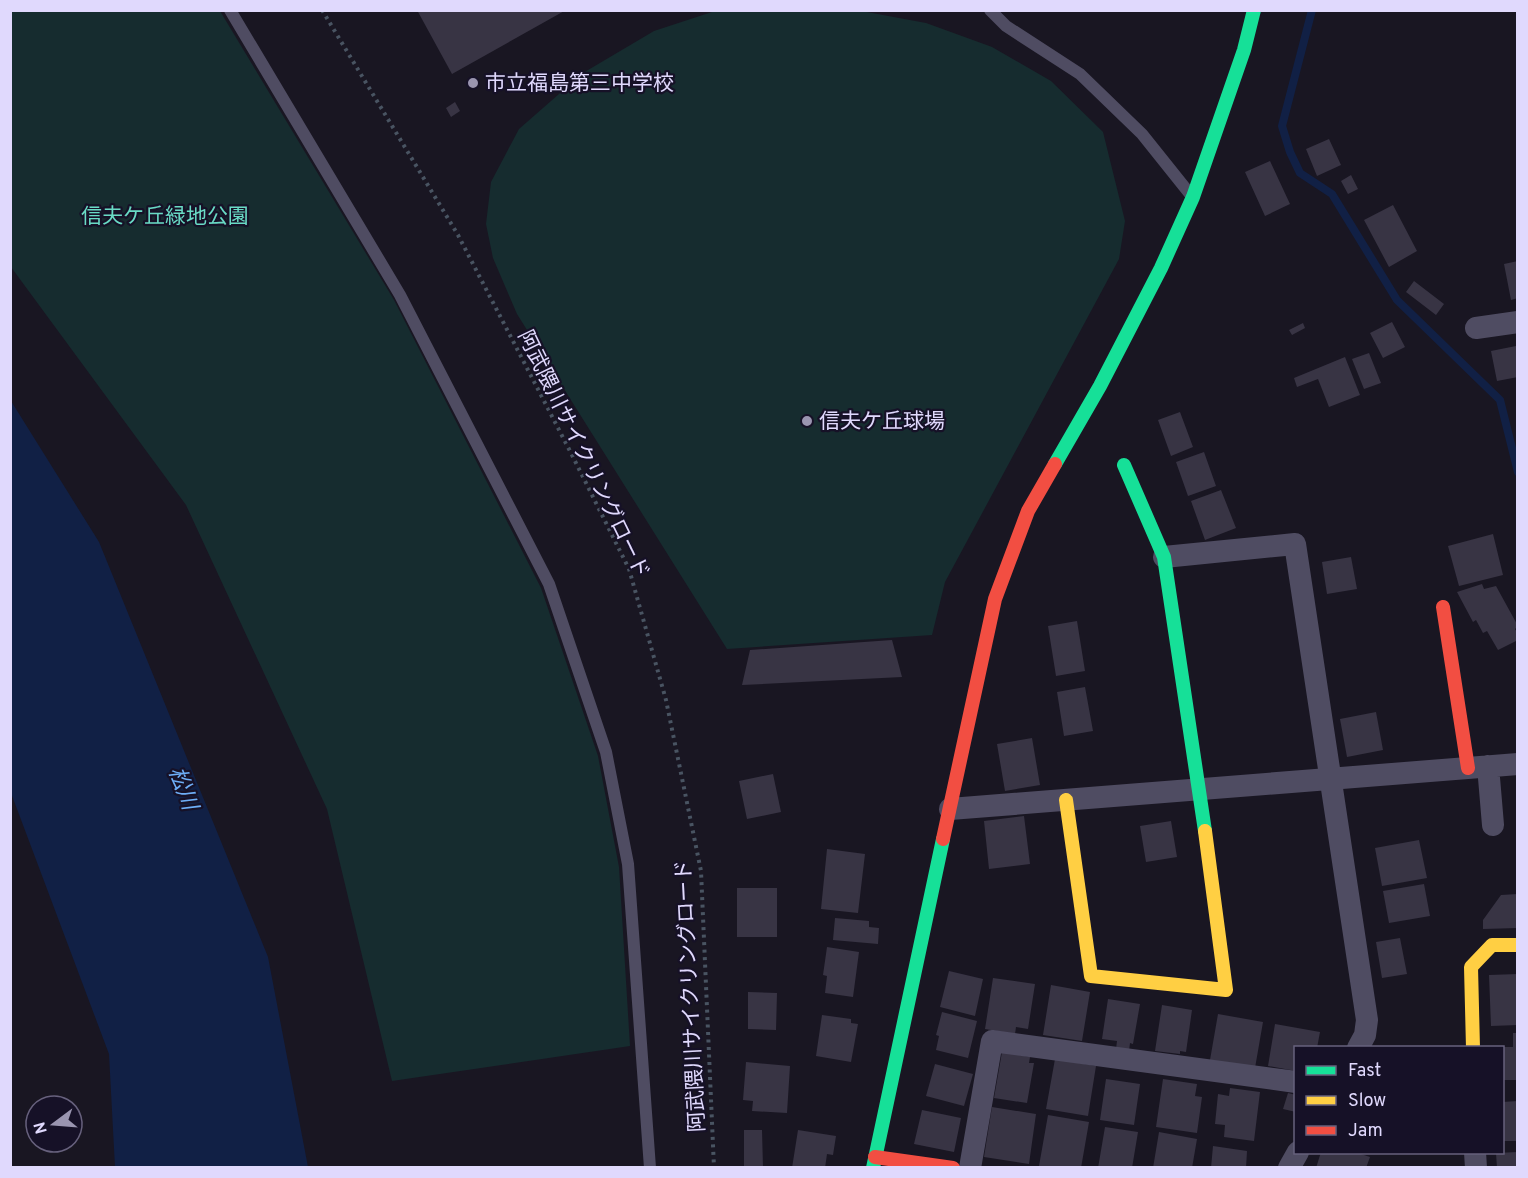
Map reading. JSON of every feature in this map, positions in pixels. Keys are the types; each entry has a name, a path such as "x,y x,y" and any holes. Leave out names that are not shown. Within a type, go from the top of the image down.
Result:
{"street":[{"path":"953,1167 874,1162 995,600 1028,511 1100,386 1161,268 1193,197 1244,50 1254,10"},
{"path":"1476,328 1518,322"},
{"path":"1066,800 1091,976 1226,990 1164,557 1124,465"},
{"path":"1164,557 1295,544 1367,1020 1365,1035 1359,1046"},
{"path":"1443,607 1493,825"},
{"path":"950,809 1518,764"},
{"path":"1473,1046 1471,966 1492,945 1518,945"},
{"path":"970,1167 992,1041 1294,1082"},
{"path":"1289,1167 1297,1154"}],"lane":[{"path":"230,10 400,295 549,584 606,752 628,864 650,1167"},
{"path":"990,10 1006,26 1080,74 1142,134 1193,197"}],"path":[{"name":"阿武隈川サイクリングロード","path":"322,10 458,235 629,569 666,700 701,870 714,1167"}],"green space":[{"name":"信夫ケ丘球場","path":"856,10 926,23 992,47 1051,81 1103,132 1125,221 1119,259 945,582 932,635 727,649 517,314 493,258 486,224 491,182 519,129 583,73 654,31 715,11"},
{"name":"信夫ケ丘緑地公園","path":"10,11 220,11 394,300 541,588 598,756 619,867 630,1046 392,1081 327,809 186,505 11,267"}],"water":[{"name":"松川","path":"11,401 99,542 268,957 308,1167 115,1167 109,1054 11,793"}],"building":[{"path":"417,10 566,10 452,74"},
{"path":"455,102 460,111 451,117 446,108"},
{"path":"1329,139 1341,165 1317,176 1306,149"},
{"path":"1270,161 1290,204 1265,216 1245,172"},
{"path":"1351,175 1358,189 1348,194 1341,181"},
{"path":"1393,205 1417,251 1389,267 1364,220"},
{"path":"1518,261 1518,298 1511,300 1504,264"},
{"path":"1414,281 1444,304 1436,315 1406,292"},
{"path":"1392,322 1405,347 1383,358 1370,333"},
{"path":"1303,323 1305,328 1292,335 1289,330"},
{"path":"1516,346 1518,377 1497,381 1491,351"},
{"path":"1369,353 1381,383 1364,389 1352,359"},
{"path":"1345,357 1360,395 1329,407 1318,379 1297,387 1294,378"},
{"path":"1180,412 1193,447 1171,456 1158,420"},
{"path":"1204,452 1216,486 1188,496 1176,462"},
{"path":"1221,490 1236,528 1205,540 1191,501"},
{"path":"1493,534 1503,575 1459,586 1448,546"},
{"path":"1351,557 1357,589 1327,594 1322,562"},
{"path":"1482,584 1484,589 1496,586 1518,626 1515,629 1518,640 1498,650 1487,631 1483,633 1476,620 1473,622 1457,592"},
{"path":"1077,621 1085,671 1056,676 1048,626"},
{"path":"892,640 902,677 742,685 750,650"},
{"path":"1085,687 1093,731 1064,736 1057,692"},
{"path":"1376,712 1383,750 1347,757 1340,719"},
{"path":"1032,738 1040,785 1005,791 997,744"},
{"path":"773,774 781,812 747,819 739,781"},
{"path":"1024,816 1030,864 989,869 984,821"},
{"path":"1171,821 1177,857 1146,862 1140,826"},
{"path":"1419,840 1427,878 1382,886 1375,848"},
{"path":"827,849 865,854 858,913 821,909"},
{"path":"1424,884 1430,916 1389,923 1383,891"},
{"path":"737,888 777,888 777,937 737,937"},
{"path":"1518,894 1518,928 1483,929 1483,920 1501,895"},
{"path":"835,918 869,921 869,927 879,928 878,944 833,940"},
{"path":"1400,938 1407,974 1382,978 1376,942"},
{"path":"827,947 859,952 853,997 825,993 827,976 823,975"},
{"path":"949,971 983,979 975,1016 940,1007"},
{"path":"1518,974 1518,1025 1491,1026 1489,975"},
{"path":"993,978 1035,984 1028,1029 1016,1027 1015,1034 985,1029"},
{"path":"1051,985 1090,992 1082,1041 1043,1035"},
{"path":"748,992 777,993 776,1030 748,1029"},
{"path":"1108,999 1140,1004 1133,1044 1130,1043 1129,1051 1116,1049 1117,1041 1102,1039"},
{"path":"1162,1005 1192,1010 1186,1052 1180,1051 1180,1054 1155,1051"},
{"path":"942,1012 977,1021 968,1058 936,1050 939,1036 936,1035"},
{"path":"1218,1014 1263,1022 1255,1068 1210,1060"},
{"path":"822,1015 851,1019 851,1023 858,1024 851,1062 816,1056"},
{"path":"1275,1024 1320,1032 1317,1046 1294,1046 1294,1071 1268,1066"},
{"path":"1513,1033 1518,1033 1518,1080 1504,1080 1504,1047 1513,1047"},
{"path":"1002,1052 1030,1057 1029,1063 1034,1063 1027,1103 994,1098"},
{"path":"1055,1059 1096,1066 1088,1116 1046,1109"},
{"path":"746,1062 790,1066 787,1113 752,1111 753,1101 743,1100"},
{"path":"935,1064 973,1074 964,1106 926,1096"},
{"path":"1106,1079 1140,1084 1134,1125 1100,1120"},
{"path":"1163,1079 1197,1084 1195,1096 1202,1097 1197,1133 1156,1127"},
{"path":"1230,1088 1260,1092 1254,1141 1224,1137 1225,1125 1215,1124 1218,1094 1229,1096"},
{"path":"1288,1093 1294,1094 1294,1112 1283,1109"},
{"path":"1518,1101 1518,1141 1504,1141 1504,1102"},
{"path":"992,1107 1036,1114 1029,1164 984,1157"},
{"path":"922,1110 961,1118 954,1152 914,1144"},
{"path":"1048,1115 1089,1122 1081,1168 1039,1166"},
{"path":"1105,1127 1138,1132 1132,1168 1098,1168"},
{"path":"744,1130 762,1130 763,1168 744,1168"},
{"path":"798,1130 836,1136 833,1155 827,1154 825,1168 792,1168"},
{"path":"1159,1132 1197,1139 1192,1168 1153,1168"},
{"path":"1213,1146 1247,1151 1246,1168 1211,1168"},
{"path":"1518,1152 1518,1168 1497,1168 1496,1154"},
{"path":"1320,1154 1361,1154 1370,1157 1366,1168 1316,1168"}],"waterway":[{"path":"1312,10 1282,126 1290,152 1300,173 1332,194 1397,300 1500,400 1518,472"}],"traffic: fast":[{"path":"1055,464 1100,386 1161,268 1193,197 1244,50 1254,10"},
{"path":"1124,465 1164,557 1205,831"},
{"path":"873,1168 943,839"}],"traffic: slow":[{"path":"1066,800 1091,976 1226,990 1205,831"},
{"path":"1473,1046 1471,967 1492,945 1518,945"}],"traffic: jam":[{"path":"943,839 995,599 1028,511 1055,464"},
{"path":"1443,607 1468,768"},
{"path":"875,1157 953,1168"}],"place":[{"name":"市立福島第三中学校","path":"473,83"},
{"name":"信夫ケ丘球場","path":"807,421"}]}
